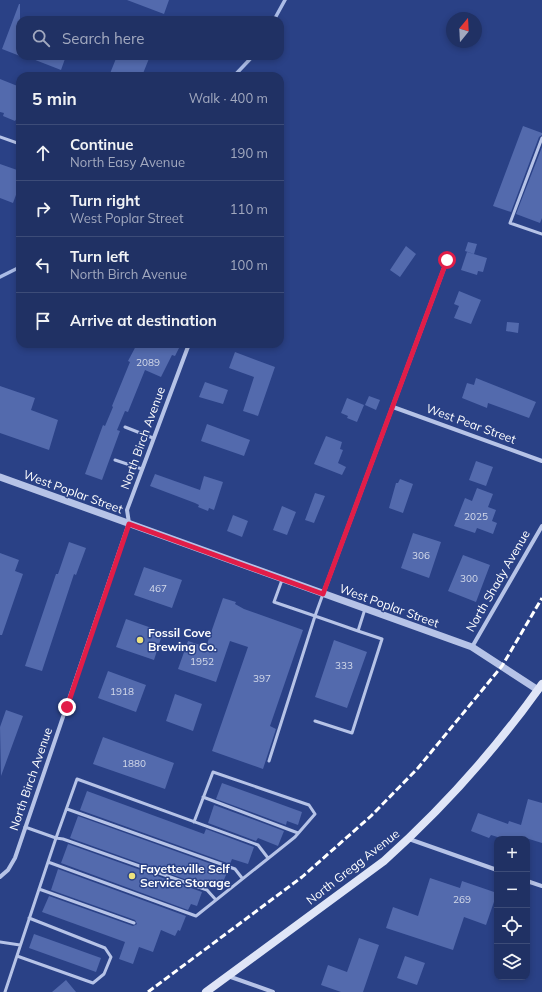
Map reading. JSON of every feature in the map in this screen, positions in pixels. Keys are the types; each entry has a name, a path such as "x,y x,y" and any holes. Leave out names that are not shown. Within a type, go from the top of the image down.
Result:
{"main road":[{"name":"North Gregg Avenue","path":"206,992 384,861 410,839 493,749 540,687"}],"street":[{"path":"323,594 447,260"},
{"name":"North Birch Avenue","path":"0,876 8,870 15,858 129,524 127,510 188,348"},
{"name":"West Pear Street","path":"392,407 542,461"},
{"name":"West Poplar Street","path":"0,477 282,580 472,647 540,687"},
{"name":"North Shady Avenue","path":"472,647 542,526"},
{"path":"410,839 494,869"},
{"path":"530,882 542,886"},
{"path":"228,976 270,992"}],"lane":[{"path":"0,137 16,143"},
{"path":"542,138 510,223 542,234"},
{"path":"125,427 154,438"},
{"path":"115,460 142,469"},
{"path":"282,580 274,602 382,639 352,733 315,721"},
{"path":"270,761 323,594"},
{"path":"358,631 365,609"},
{"path":"48,862 196,916 268,858 298,832 315,814 309,805 213,772 194,822"},
{"path":"5,992 56,838 77,780 258,845 268,858"},
{"path":"203,797 298,832"},
{"path":"67,808 235,869 242,878"},
{"path":"25,827 207,890 216,900"},
{"path":"39,889 134,923"},
{"path":"17,956 93,983 104,974 111,957 105,948 29,918"},
{"path":"0,942 20,945"}],"building":[{"path":"127,0 169,0 164,14"},
{"path":"20,4 20,16 16,16 16,54 2,49"},
{"path":"35,60 65,60 61,70"},
{"path":"115,60 148,60 144,72 111,72"},
{"path":"0,79 16,85 16,120 15,121 3,116 4,113 0,112"},
{"path":"523,126 542,133 542,135 539,137 511,212 493,206"},
{"path":"542,147 542,218 540,223 516,214"},
{"path":"0,164 16,170 16,195 13,203 0,198"},
{"path":"468,242 477,244 474,254 465,251"},
{"path":"406,246 416,254 400,277 390,270"},
{"path":"467,252 487,258 483,272 478,271 477,275 461,270"},
{"path":"459,291 481,300 471,324 454,318 459,306 454,304"},
{"path":"507,322 519,323 518,333 506,331"},
{"path":"135,348 179,348 175,356 172,355 161,377 145,370 128,412 125,411 117,430 120,431 102,480 85,474 103,425 105,426 113,407 112,406 130,362 128,361"},
{"path":"235,352 275,367 258,416 243,411 254,377 229,368"},
{"path":"476,378 536,402 529,418 488,403 487,408 462,398 467,383 474,385"},
{"path":"205,382 228,390 223,404 199,397"},
{"path":"0,386 35,398 31,410 58,420 49,450 0,433"},
{"path":"369,396 380,400 376,410 365,405"},
{"path":"347,398 364,405 357,422 347,418 348,416 341,413"},
{"path":"207,424 250,440 244,456 201,441"},
{"path":"326,436 342,442 340,449 343,450 338,463 346,467 342,475 314,464"},
{"path":"476,461 493,467 486,486 469,480"},
{"path":"155,474 200,490 204,476 223,482 214,510 209,508 208,511 198,507 199,505 195,503 150,486"},
{"path":"400,479 413,484 403,513 389,508 396,483 398,483"},
{"path":"477,488 493,494 488,507 496,510 492,521 497,523 493,534 477,528 475,533 454,526 465,498 472,501"},
{"path":"315,493 325,496 314,523 305,520"},
{"path":"282,506 296,512 287,535 273,530"},
{"path":"233,515 248,521 242,537 227,531"},
{"path":"413,533 441,542 429,578 401,568"},
{"path":"69,542 86,548 76,575 74,574 42,671 25,666 56,574 58,574"},
{"path":"0,553 19,560 15,571 23,574 2,635 0,635"},
{"path":"463,555 490,565 476,602 448,591"},
{"path":"144,567 182,580 172,608 134,595"},
{"path":"223,598 236,602 235,604 244,609 303,630 270,726 276,729 263,769 212,751 248,647 230,641 216,682 178,669 188,641 206,647"},
{"name":"Fossil Cove Brewing Co.","path":"126,619 163,632 154,660 116,647"},
{"path":"334,640 367,652 347,708 315,697"},
{"path":"108,671 146,685 136,712 98,698"},
{"path":"175,694 202,704 193,731 166,721"},
{"path":"6,710 23,716 1,776 0,727"},
{"path":"103,737 174,763 165,789 93,764"},
{"path":"222,783 302,812 298,825 287,821 286,825 216,799"},
{"path":"87,791 204,834 206,829 254,847 248,864 232,859 230,864 80,810"},
{"path":"528,799 542,803 542,843 530,839 530,836 491,835 489,838 471,831 478,813 508,824 509,821 521,825"},
{"path":"214,805 284,831 278,846 258,838 256,841 208,823"},
{"path":"78,816 228,870 221,887 206,882 204,886 70,838"},
{"path":"68,844 202,892 197,906 191,904 188,910 61,863"},
{"path":"58,869 186,916 180,931 178,930 175,936 161,930 153,952 139,947 133,964 119,959 125,942 42,912 49,896 133,926 137,924 135,920 51,890"},
{"path":"430,878 460,888 462,881 494,892 494,902 486,925 464,917 453,950 386,928 393,907 418,916"},
{"path":"34,934 101,958 96,972 29,948"},
{"path":"359,938 379,945 363,992 341,992 321,985 328,965 347,972"},
{"path":"405,956 425,963 417,985 397,978"},
{"path":"66,980 76,992 52,992"}],"waterway":[{"path":"276,16 285,0"},
{"path":"238,72 249,60"},
{"path":"0,277 16,269"}],"railway":[{"path":"148,992 302,877 371,816 418,768 502,666 542,598"}],"place":[{"name":"Fossil Cove Brewing Co.","path":"140,640"},
{"name":"Fayetteville Self Service Storage","path":"132,876"}],"route":[{"path":"67,707 129,524 323,594 447,260"}]}
